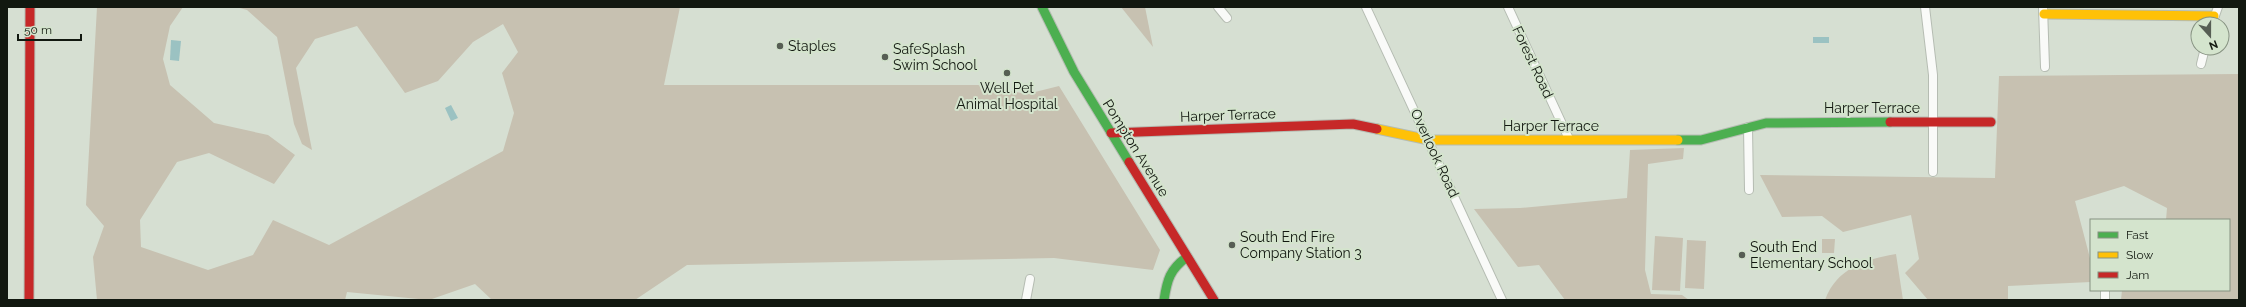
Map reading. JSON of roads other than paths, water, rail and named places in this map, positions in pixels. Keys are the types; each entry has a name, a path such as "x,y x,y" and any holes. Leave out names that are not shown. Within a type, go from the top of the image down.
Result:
{"street":[{"path":"29,300 30,7"},
{"name":"Pompton Avenue","path":"1042,7 1074,72 1214,300"},
{"path":"1218,7 1227,18"},
{"name":"Overlook Road","path":"1366,7 1502,300"},
{"name":"Forest Road","path":"1508,7 1569,139"},
{"path":"1925,7 1933,76 1933,172"},
{"path":"2044,67 2044,10 2190,19"},
{"path":"2201,64 2203,56"},
{"name":"Harper Terrace","path":"1111,133 1353,124 1429,140 1701,140 1748,126 1766,123 1990,122"},
{"path":"1748,126 1749,190"},
{"path":"1164,300 1170,271 1173,266 1187,257"},
{"path":"1026,300 1030,279"}],"water":[{"path":"1813,37 1829,37 1829,43 1813,43"},
{"path":"171,40 181,41 179,61 170,60"},
{"path":"451,105 458,118 451,121 445,108"}],"place":[{"name":"Staples","path":"780,46"},
{"name":"SafeSplash Swim School","path":"885,57"},
{"name":"Well Pet Animal Hospital","path":"1007,73"},
{"name":"South End Fire Company Station 3","path":"1232,245"},
{"name":"South End Elementary School","path":"1742,255"}]}
